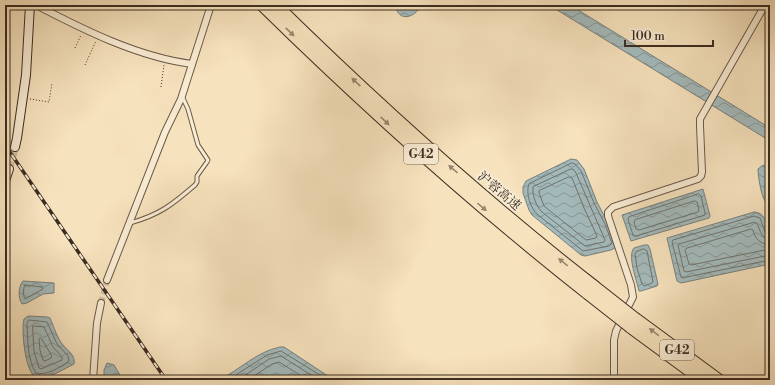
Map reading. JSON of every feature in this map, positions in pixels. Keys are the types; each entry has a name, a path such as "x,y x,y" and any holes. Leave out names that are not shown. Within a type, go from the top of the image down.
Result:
{"highway":[{"name":"沪蓉高速","path":"262,5 358,97 482,207 633,323 702,380"},
{"name":"沪蓉高速","path":"276,5 359,85 442,160 591,290"},
{"name":"沪蓉高速","path":"633,323 719,380"}],"main road":[{"path":"15,147 24,98 30,5"},
{"path":"5,181 8,169"}],"street":[{"path":"36,5 98,35 164,59 192,64"},
{"path":"107,280 165,132 182,96 211,5"},
{"path":"614,380 614,340 616,331 634,297 608,212 613,207 698,179 701,176 700,119 765,5"},
{"path":"93,380 100,303"}],"lane":[{"path":"130,223 152,216 174,203 195,185 197,182 197,176 208,160 198,145 188,109 182,96"}],"path":[{"path":"75,48 83,29"},
{"path":"86,65 98,35"},
{"path":"161,87 164,59"},
{"path":"24,98 49,102 52,83"}],"water":[{"path":"395,5 422,5 415,13 407,17 403,16 397,11"},
{"path":"549,5 570,5 770,128 770,141"},
{"path":"571,159 577,160 584,169 597,202 608,223 616,245 615,248 611,250 585,256 581,255 532,215 529,210 523,193 523,187 526,181"},
{"path":"763,165 770,169 770,212 762,194 759,181 758,169"},
{"path":"703,189 710,216 709,218 631,241 622,215"},
{"path":"754,212 765,218 770,242 770,264 681,283 677,281 667,238"},
{"path":"648,245 650,249 658,284 657,286 639,291 633,269 632,252 634,248"},
{"path":"23,281 54,283 54,293 43,294 27,303 22,304 19,292"},
{"path":"28,316 50,318 59,339 73,356 74,364 55,374 45,377 40,378 32,374 27,360 23,332 24,319"},
{"path":"284,347 334,380 219,380 263,353"},
{"path":"107,363 114,365 123,380 104,380 104,370"}],"tunnel":[{"path":"9,169 15,147"},
{"path":"101,303 107,280"}],"railway":[{"path":"5,145 166,380"}]}
